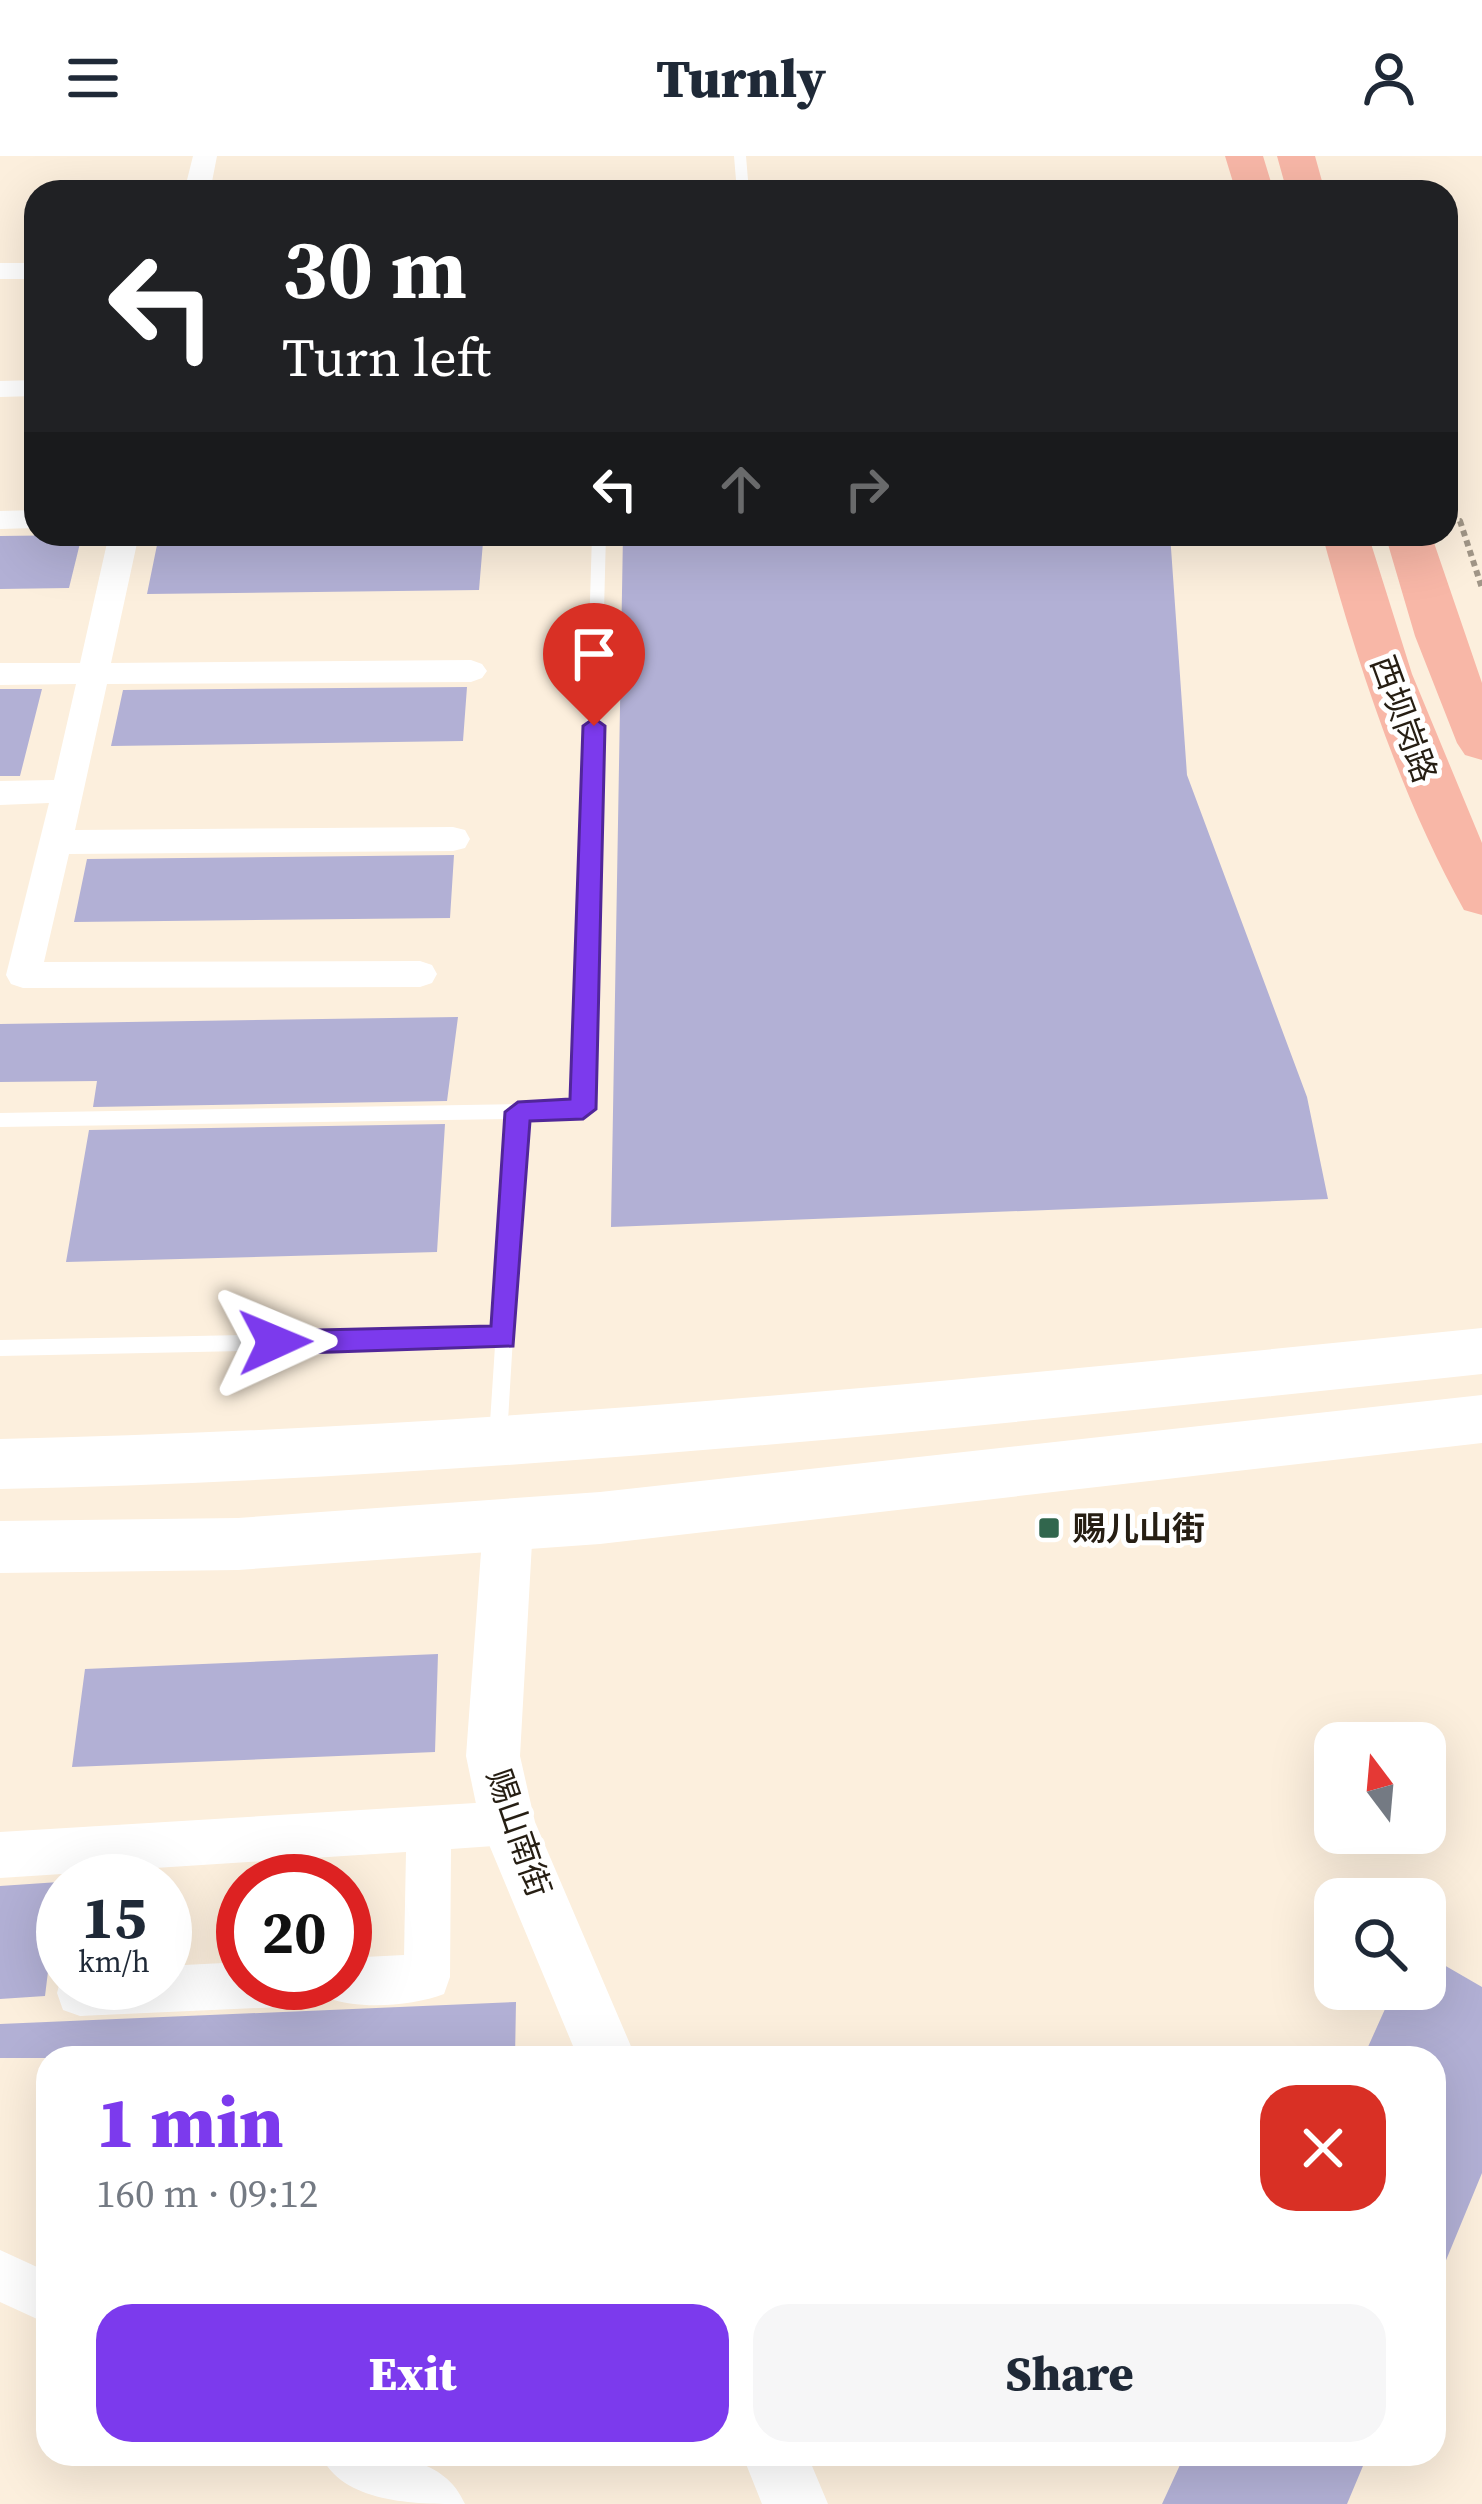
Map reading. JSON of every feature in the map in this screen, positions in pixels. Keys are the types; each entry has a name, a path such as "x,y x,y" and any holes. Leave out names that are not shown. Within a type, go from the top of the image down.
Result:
{"main road":[{"name":"西坝岗路","path":"1349,546 1394,702 1431,794 1482,896"},
{"name":"西坝岗路","path":"1412,546 1438,636 1482,743"},
{"path":"0,1464 226,1462 637,1437 1482,1351"},
{"path":"0,1547 238,1544 600,1518 1482,1419"}],"street":[{"path":"121,546 56,842 11,975 420,974"},
{"path":"0,674 471,671"},
{"path":"0,794 68,791"},
{"path":"56,842 453,839"},
{"name":"赐山南街","path":"508,1525 493,1756 508,1823 602,2046"},
{"path":"191,1854 429,1827 508,1823"},
{"path":"372,1980 427,1977 429,1827"},
{"path":"0,1856 36,1859"},
{"path":"0,2275 36,2293"},
{"path":"368,2466 437,2504"},
{"path":"779,2466 795,2504"}],"lane":[{"path":"0,1120 583,1109 599,546"},
{"path":"497,1445 518,1112"},
{"path":"0,1348 504,1338"}],"path":[{"path":"1460,520 1482,588"}],"building":[{"path":"0,536 24,536 24,546 79,546 69,588 0,589"},
{"path":"157,546 483,546 479,590 147,594"},
{"path":"623,546 1171,546 1187,775 1307,1097 1328,1199 611,1227"},
{"path":"467,687 463,741 111,746 123,690"},
{"path":"0,689 42,689 20,776 0,776"},
{"path":"454,855 450,918 74,922 87,859"},
{"path":"458,1017 447,1101 93,1107 97,1081 0,1082 0,1024"},
{"path":"445,1124 437,1252 66,1262 89,1130"},
{"path":"438,1654 435,1752 72,1767 85,1669"},
{"path":"36,1884 36,1997 0,1999 0,1886"},
{"path":"1446,1966 1482,1987 1482,2173 1446,2260 1446,2046 1368,2046 1385,2010 1446,2010"},
{"path":"516,2002 515,2046 36,2046 36,2058 0,2058 0,2024"},
{"path":"1179,2466 1363,2466 1347,2504 1162,2504"}],"place":[{"name":"赐儿山街","path":"1049,1528"}],"route":[{"path":"275,1342 504,1338 518,1112 583,1109 594,726"}]}
